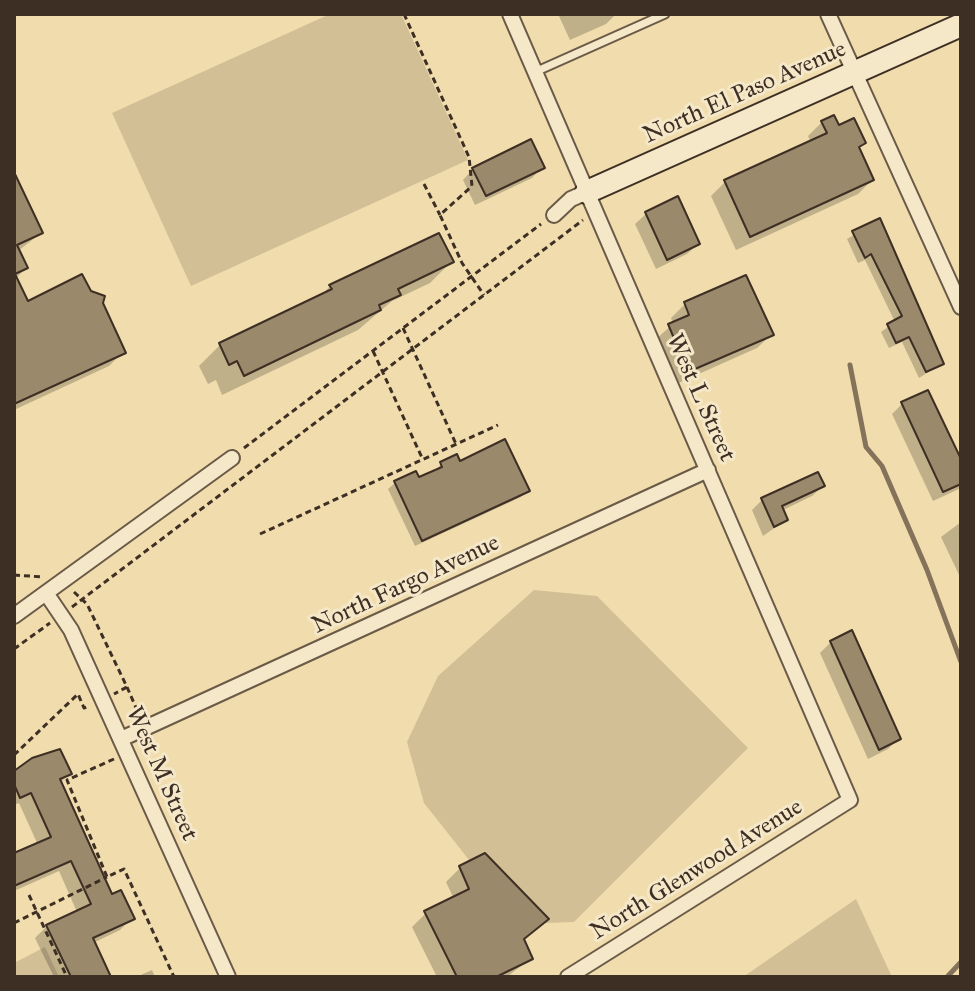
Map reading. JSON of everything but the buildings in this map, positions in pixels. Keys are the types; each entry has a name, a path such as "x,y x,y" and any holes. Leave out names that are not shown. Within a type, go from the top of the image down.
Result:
{"street":[{"name":"West L Street","path":"510,14 850,800"},
{"path":"828,14 961,307"},
{"name":"North El Paso Avenue","path":"554,215 591,201 961,25"},
{"path":"14,616 232,458"},
{"name":"North Fargo Avenue","path":"124,746 145,728 708,470"},
{"name":"West M Street","path":"46,593 61,615 124,746 228,977"},
{"name":"North Glenwood Avenue","path":"568,977 850,800"}],"lane":[{"path":"535,72 665,14"}],"path":[{"path":"404,14 469,157 472,186 440,215"},
{"path":"424,184 471,277 484,295"},
{"path":"14,649 484,295 591,201"},
{"path":"232,458 554,215"},
{"path":"403,328 456,444"},
{"path":"373,351 423,460"},
{"path":"260,534 498,425"},
{"path":"14,570 18,575"},
{"path":"127,687 145,728"},
{"path":"107,877 67,780 124,746"},
{"path":"14,923 124,869 174,977"},
{"path":"29,895 67,977"}],"shaded area":[{"path":"330,14 401,14 468,160 191,286 112,113"},
{"path":"534,590 597,596 748,748 574,922 544,923 481,875 424,803 407,742 438,676"},
{"path":"856,899 892,977 743,977"},
{"path":"45,947 59,977 14,977 14,963"}],"waterway":[{"path":"850,365 866,447 882,466 927,570 961,662"},
{"path":"947,977 961,962"}]}
